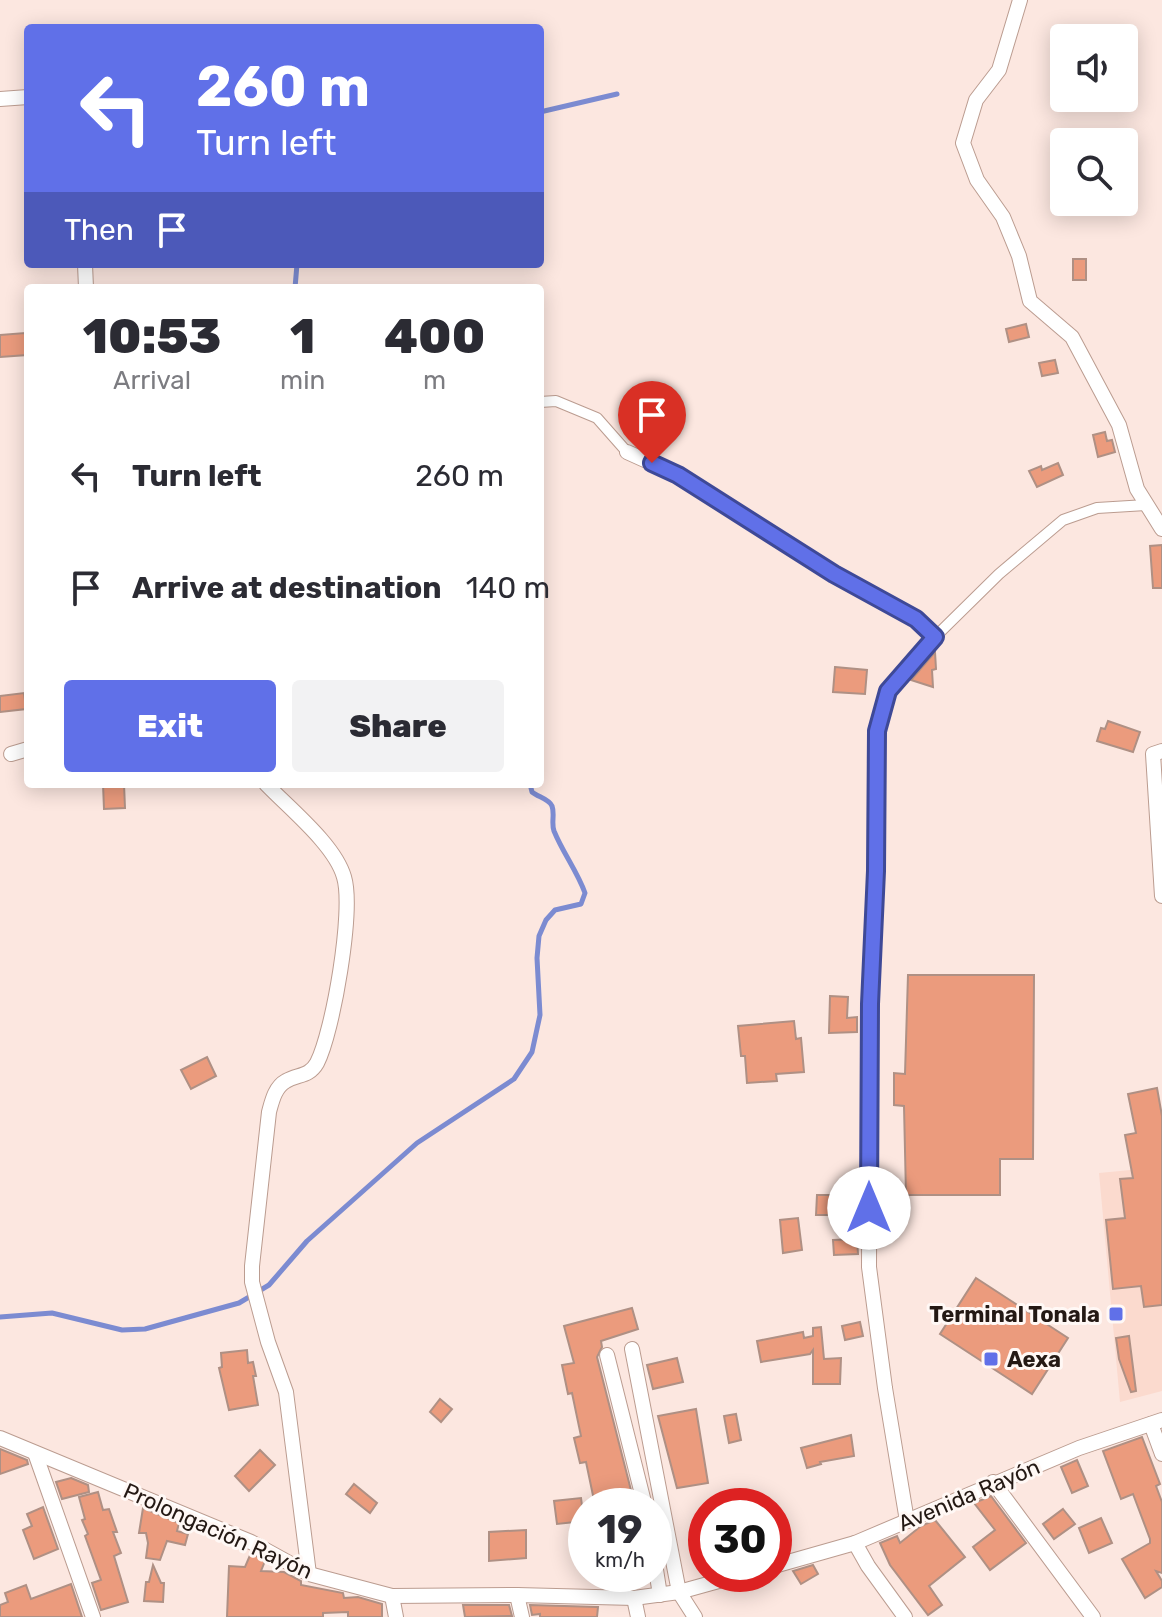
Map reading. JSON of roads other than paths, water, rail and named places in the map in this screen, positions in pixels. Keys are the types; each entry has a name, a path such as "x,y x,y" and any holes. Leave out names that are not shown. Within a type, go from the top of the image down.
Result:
{"street":[{"path":"1020,0 999,70 976,100 963,143 977,180 1003,217 1019,256 1030,301 1072,337 1119,425 1137,489 1162,529"},
{"path":"0,99 24,97"},
{"path":"544,402 556,401 597,418 627,452 678,475 834,574 916,619 935,637"},
{"path":"907,1521 869,1267 870,1004 876,871 877,731 888,691 935,637 999,574 1063,520 1097,508 1146,505"},
{"path":"11,754 24,750"},
{"path":"1162,751 1153,754 1162,896"},
{"path":"270,788 332,852 344,876 347,898 339,980 326,1042 315,1067 305,1075 285,1081 275,1093 269,1112 252,1282 268,1342 286,1392 309,1574"},
{"path":"632,1349 654,1488"},
{"path":"607,1355 640,1488"},
{"path":"1156,1422 1162,1454"},
{"name":"Avenida Rayón","path":"792,1561 855,1543 993,1482 1095,1441 1156,1422"},
{"name":"Prolongación Rayón","path":"0,1438 251,1542 309,1574 392,1596 634,1598"},
{"path":"35,1453 93,1617"},
{"path":"993,1482 1093,1617"},
{"path":"855,1543 905,1617"},
{"path":"672,1566 679,1592 695,1617"},
{"path":"638,1617 634,1598 688,1590"},
{"path":"517,1595 522,1617"},
{"path":"392,1596 396,1617"}],"waterway":[{"path":"544,111 617,94"},
{"path":"295,284 297,268"},
{"path":"0,1317 52,1313 122,1330 145,1329 239,1303 269,1285 307,1241 417,1143 514,1079 532,1052 540,1015 539,936 546,920 555,910 581,904 585,893 554,831 552,806 531,788"}],"place":[{"name":"Terminal Tonala","path":"1116,1314"},
{"name":"Aexa","path":"991,1359"}]}
